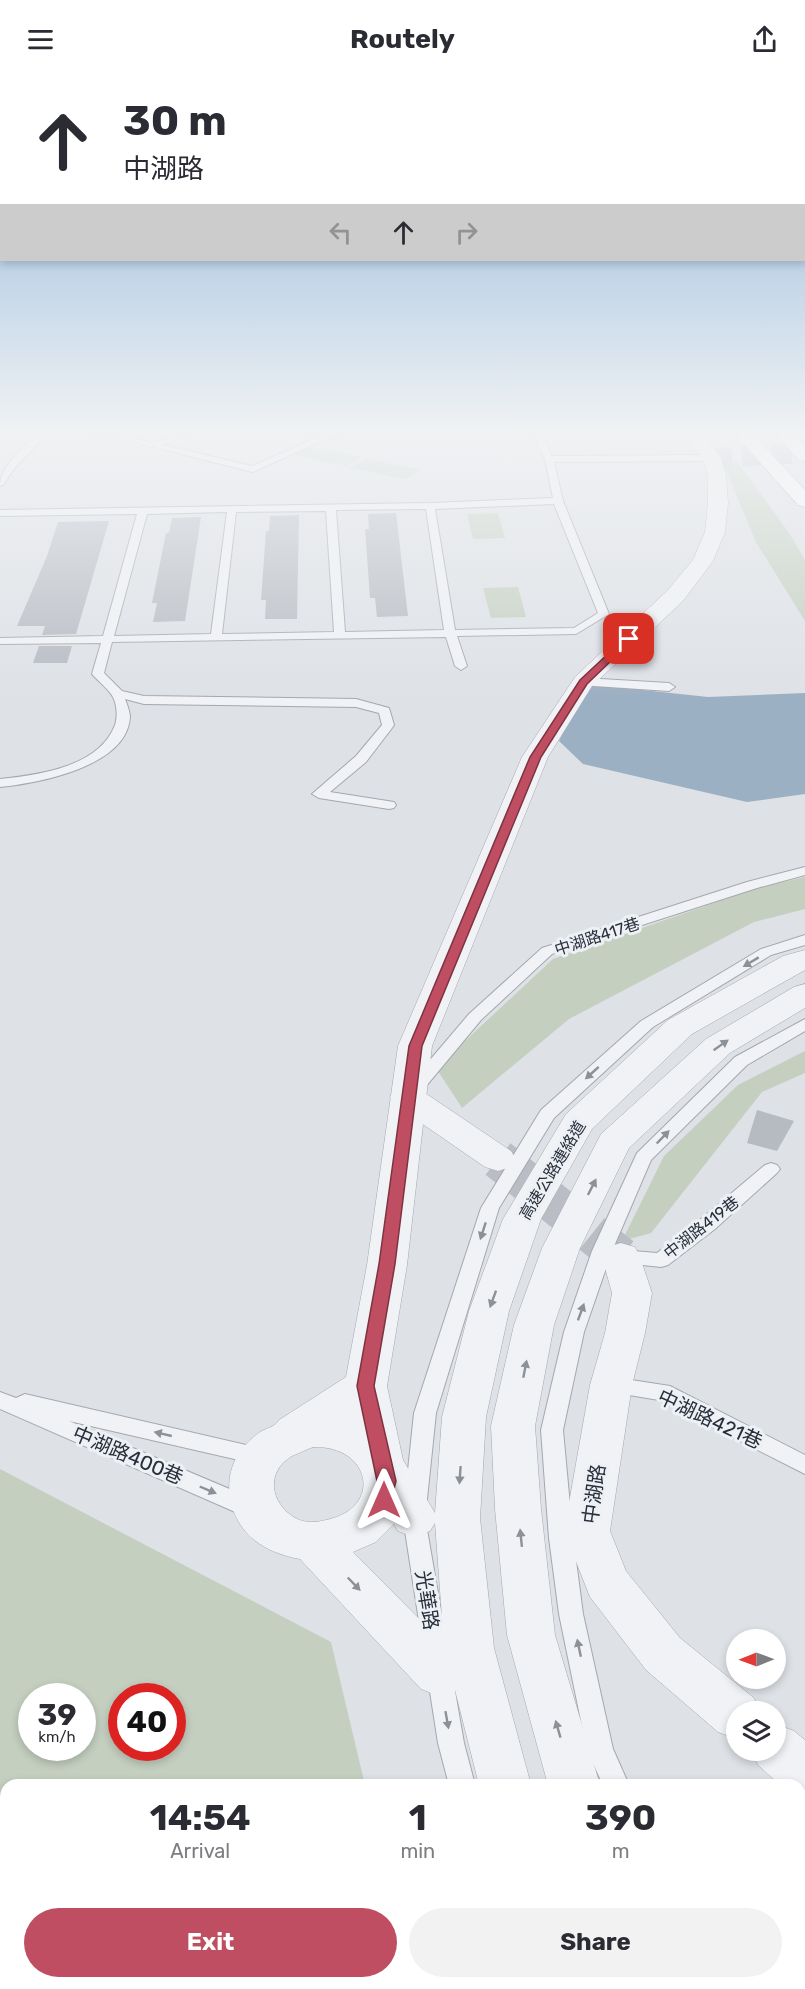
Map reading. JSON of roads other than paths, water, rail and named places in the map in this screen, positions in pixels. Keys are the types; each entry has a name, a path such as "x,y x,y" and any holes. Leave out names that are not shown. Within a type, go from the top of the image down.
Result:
{"street":[{"path":"366,1386 275,1446 251,1474 249,1493 256,1511 269,1527 289,1538 313,1542 336,1539 357,1531 374,1517 384,1500 387,1481 366,1386 387,1264 407,1097 416,1046 535,757 583,682 675,596 703,561 714,532 716,519"},
{"name":"高速公路連絡道","path":"444,1415 489,1311 522,1219 578,1122 680,1027 805,959"},
{"path":"572,1779 531,1635 518,1509 533,1428 534,1326 561,1248 614,1142 718,1046 805,994"},
{"path":"407,1097 498,1159"},
{"name":"中湖路","path":"621,1257 632,1293 625,1333 611,1385 587,1531 607,1583 663,1654 726,1707"},
{"name":"光華路","path":"444,1415 470,1648 503,1779"},
{"path":"275,1446 309,1430 332,1430 353,1436 370,1447 382,1463 414,1518"},
{"path":"313,1542 438,1673"},
{"path":"786,1757 805,1773"}],"lane":[{"path":"0,783 32,780 89,760 114,739 124,717 118,694 98,674 110,638 140,519"},
{"path":"216,636 231,519"},
{"path":"332,519 340,634"},
{"path":"432,519 450,631 461,666"},
{"path":"0,641 450,631 576,631 604,614 565,519"},
{"path":"583,682 669,687"},
{"path":"118,694 144,700 356,703 385,711 387,725 361,759 319,794 389,805"},
{"name":"中湖路417巷","path":"407,1097 476,1017 547,951 752,885 805,871"},
{"path":"444,1415 490,1208 547,1114 647,1024 766,952 805,940"},
{"path":"613,1779 600,1750 572,1614 561,1538 533,1428 574,1332 602,1251 643,1157 741,1061 805,1024"},
{"name":"中湖路419巷","path":"621,1257 661,1260 708,1224 771,1169"},
{"name":"中湖路421巷","path":"611,1385 663,1392 805,1465"},
{"name":"中湖路400巷","path":"0,1398 275,1446"},
{"name":"中湖路400巷","path":"0,1398 256,1511"},
{"name":"光華路","path":"444,1415 414,1518 438,1673 461,1779"}],"water":[{"path":"596,685 708,697 805,693 805,794 747,802 583,764 559,741 584,689"}],"tunnel":[{"path":"498,1159 621,1257"}]}
